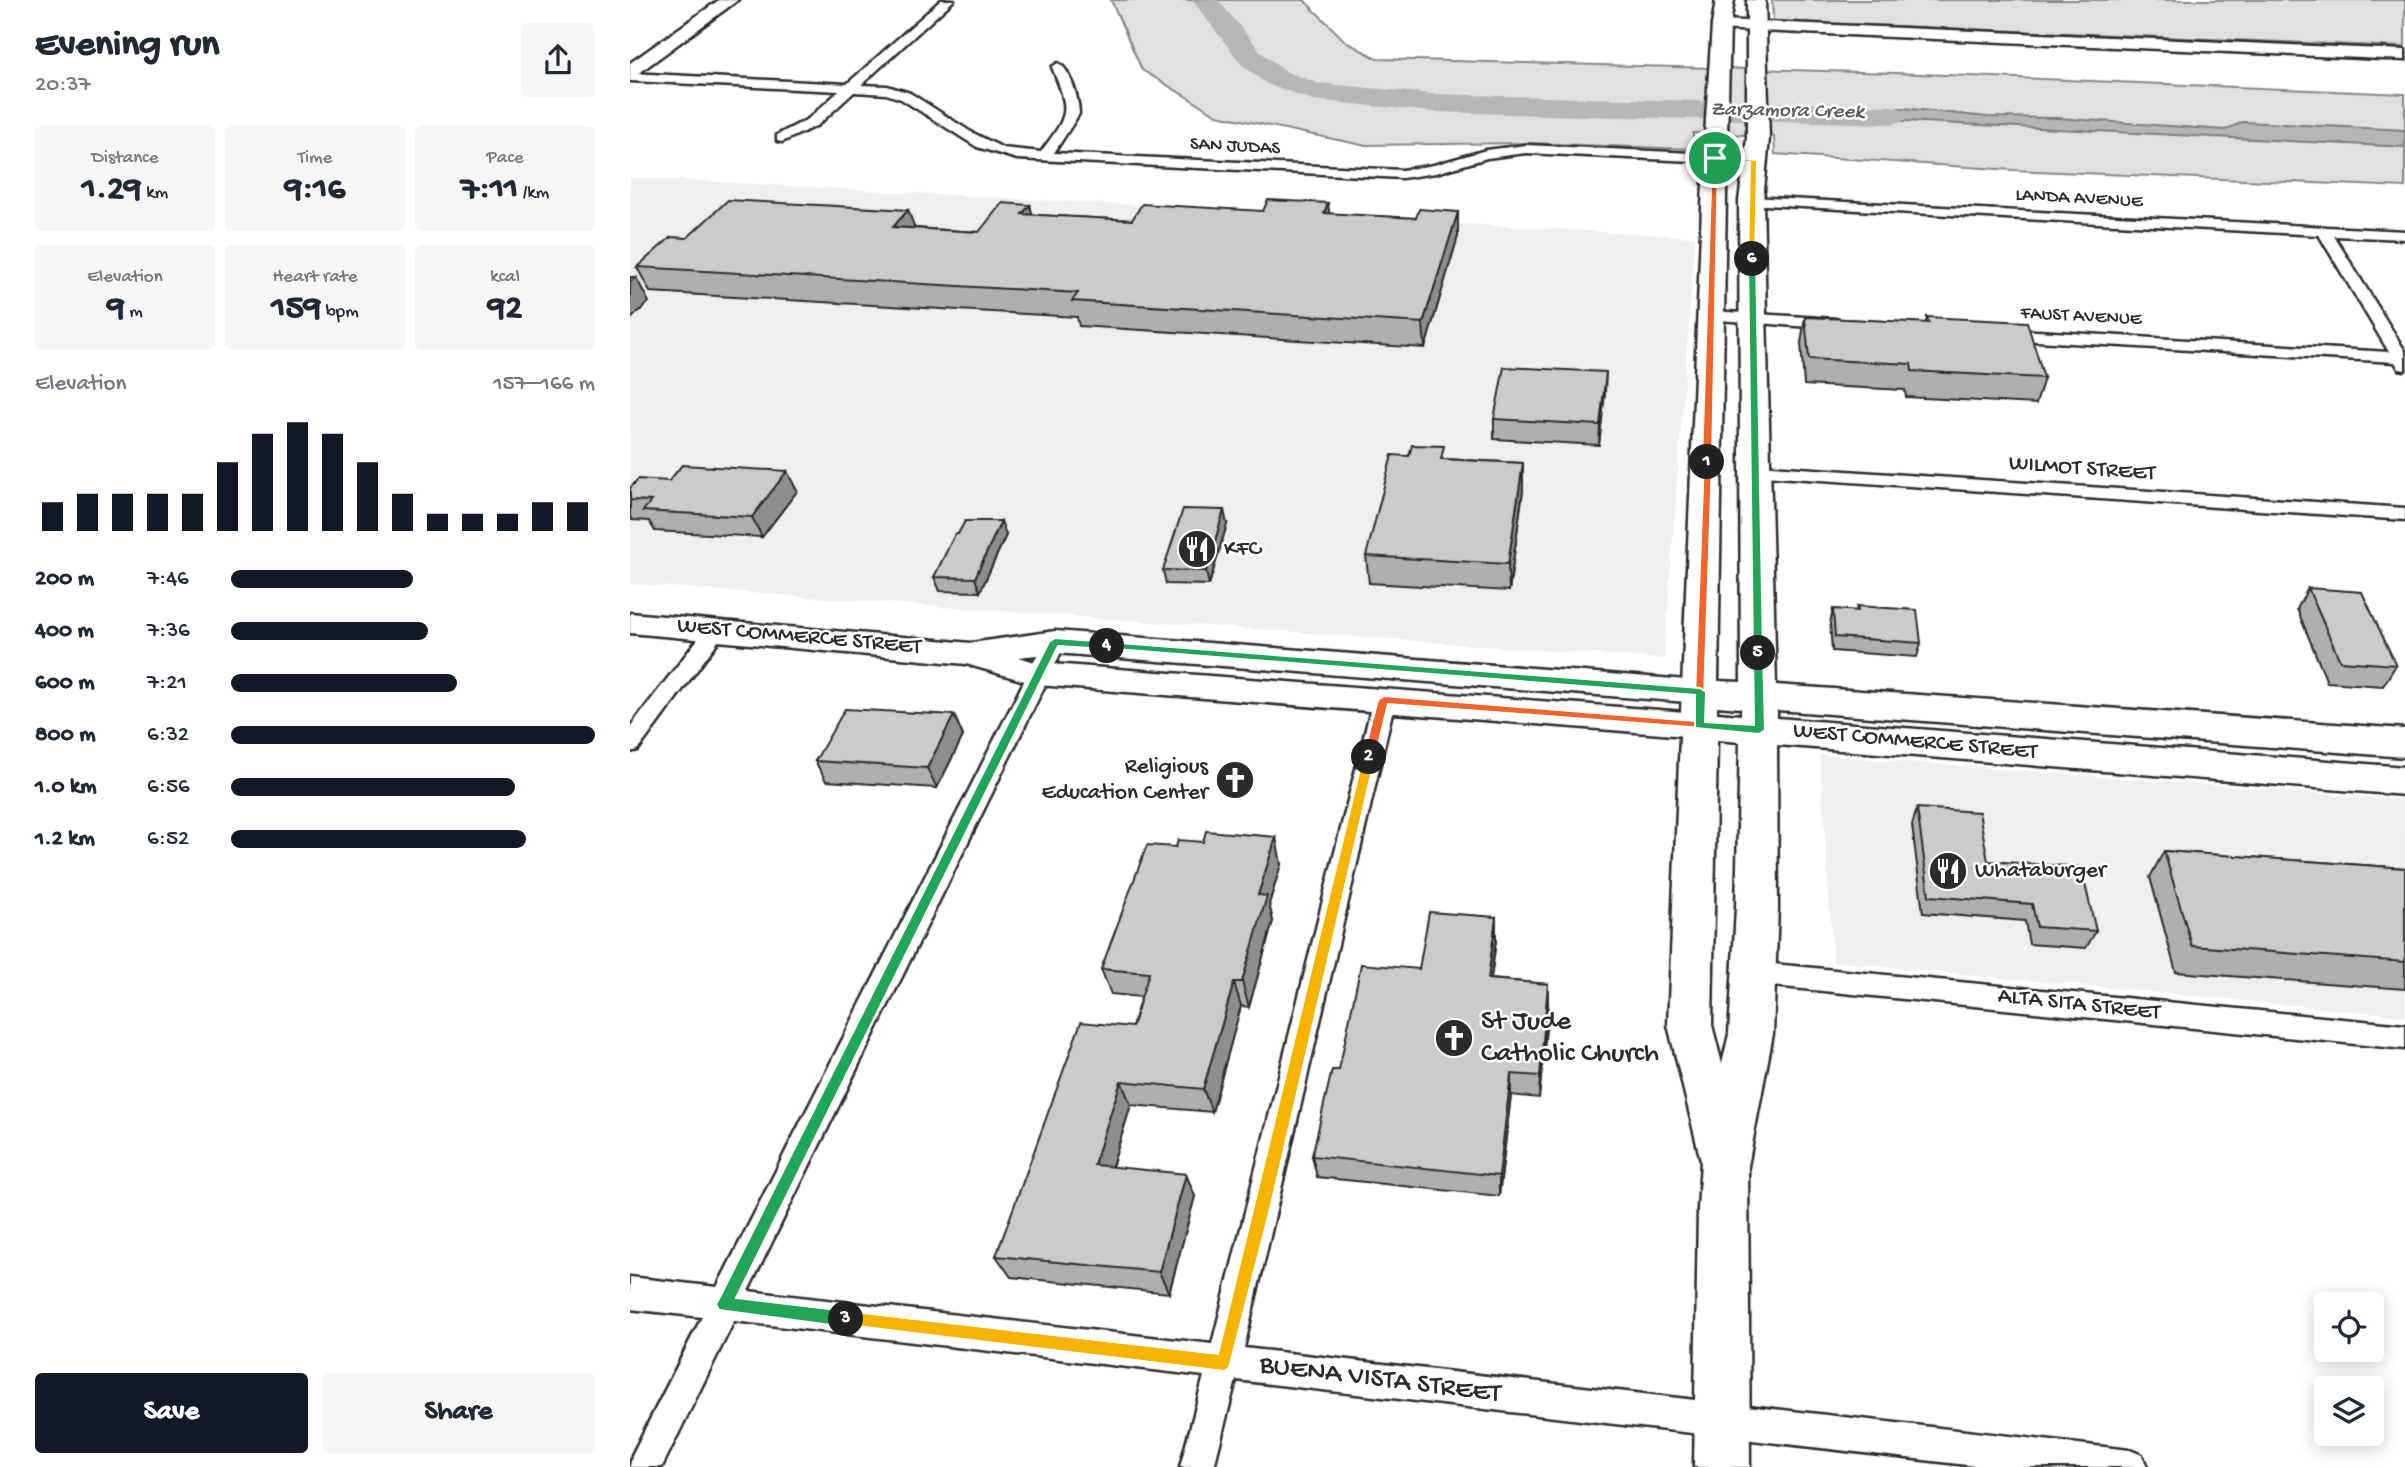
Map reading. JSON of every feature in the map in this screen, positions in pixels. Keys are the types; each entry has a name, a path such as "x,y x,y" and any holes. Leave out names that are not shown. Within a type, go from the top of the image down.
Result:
{"main road":[{"path":"630,71 730,0"},
{"path":"1724,1166 1690,1025 1715,146 1721,26 1725,0"},
{"path":"1721,1443 1721,1209 1724,1166 1751,1034 1757,908 1759,713 1751,201 1758,82 1756,0"},
{"path":"1721,26 2405,55"},
{"name":"WEST COMMERCE STREET","path":"630,623 967,653 1038,674 1384,700 1700,709"},
{"name":"WEST COMMERCE STREET","path":"967,653 1055,642 1700,709 2405,743"},
{"name":"WEST COMMERCE STREET","path":"1759,713 2405,781"}],"street":[{"path":"782,138 813,122 948,0"},
{"path":"1045,156 1073,117 1074,107 1058,67"},
{"name":"SAN JUDAS","path":"630,77 887,90 910,96 990,149 1045,156 1402,174 1436,169 1486,154 1526,149 1715,146 1756,149"},
{"name":"LANDA AVENUE","path":"1751,201 2405,235"},
{"path":"2324,231 2404,360"},
{"path":"1712,316 1856,325"},
{"name":"FAUST AVENUE","path":"1982,332 2404,360"},
{"name":"WILMOT STREET","path":"1756,471 2405,514"},
{"path":"630,744 715,631"},
{"path":"644,1467 1055,642"},
{"path":"1197,1467 1384,700"},
{"name":"ALTA SITA STREET","path":"1753,972 2405,1037"},
{"name":"BUENA VISTA STREET","path":"630,1293 1224,1363 1721,1443 2130,1467"}],"shaded area":[{"path":"1111,0 1304,0 1346,42 1378,59 1896,73 2405,94 2405,187 2013,170 1775,154 1774,136 1693,133 1693,149 1526,143 1362,145 1217,115 1142,70"},
{"path":"1772,0 2405,0 2405,47 1773,21"},
{"path":"1831,107 1903,108 1987,117 2058,118 2225,130 2243,122 2405,130 2405,147 1827,117 1825,112"},
{"path":"630,177 1695,237 1664,659 630,584"},
{"path":"1820,755 2405,800 2405,1016 1833,962"}],"building":[{"path":"728,200 908,210 893,227 979,232 1002,203 1030,205 1022,214 1132,220 1142,204 1263,211 1268,200 1328,203 1324,213 1416,218 1419,209 1458,212 1423,323 1072,301 1078,293 637,267 671,237 687,238"},
{"path":"1805,317 1929,323 1927,317 2027,322 2044,378 1912,371 1911,364 1809,359"},
{"path":"1504,367 1606,372 1600,425 1494,419"},
{"path":"1412,445 1444,446 1441,459 1523,463 1508,564 1366,556 1392,455 1409,456"},
{"path":"682,465 787,471 752,517 643,511 651,501 630,500 630,488 638,479 669,481"},
{"path":"1183,509 1224,510 1206,571 1163,570"},
{"path":"965,521 1001,521 975,578 934,577 955,534 958,534"},
{"path":"2308,588 2362,592 2396,665 2340,661"},
{"path":"1857,606 1917,610 1921,643 1835,637 1833,609 1858,611"},
{"path":"845,709 954,715 927,768 815,761"},
{"path":"1917,808 1979,812 1988,861 2081,867 2096,931 2037,927 2032,904 1929,896"},
{"path":"1206,831 1276,837 1258,895 1267,896 1242,982 1234,982 1203,1089 1121,1081 1094,1165 1186,1174 1159,1272 996,1256 1081,1022 1132,1027 1149,973 1101,969 1147,845 1176,847 1178,840 1203,842"},
{"path":"2164,851 2405,868 2405,962 2192,946"},
{"path":"1429,912 1496,917 1488,979 1548,984 1540,1076 1511,1074 1499,1176 1312,1156 1332,1070 1339,1070 1361,964 1419,969"}],"waterway":[{"name":"Zarzamora Creek","path":"1205,0 1252,59 1277,78 1313,91 1432,103 1893,115"}],"place":[{"name":"KFC","path":"1197,549"},
{"name":"Religious Education Center","path":"1235,780"},
{"name":"Whataburger","path":"1948,871"},
{"name":"St Jude Catholic Church","path":"1454,1038"}],"route":[{"path":"1715,158 1715,223 1699,725 1384,700 1224,1363 724,1304 1055,642 1700,692 1699,725 1759,730 1751,201 1754,160 1715,158"}]}
